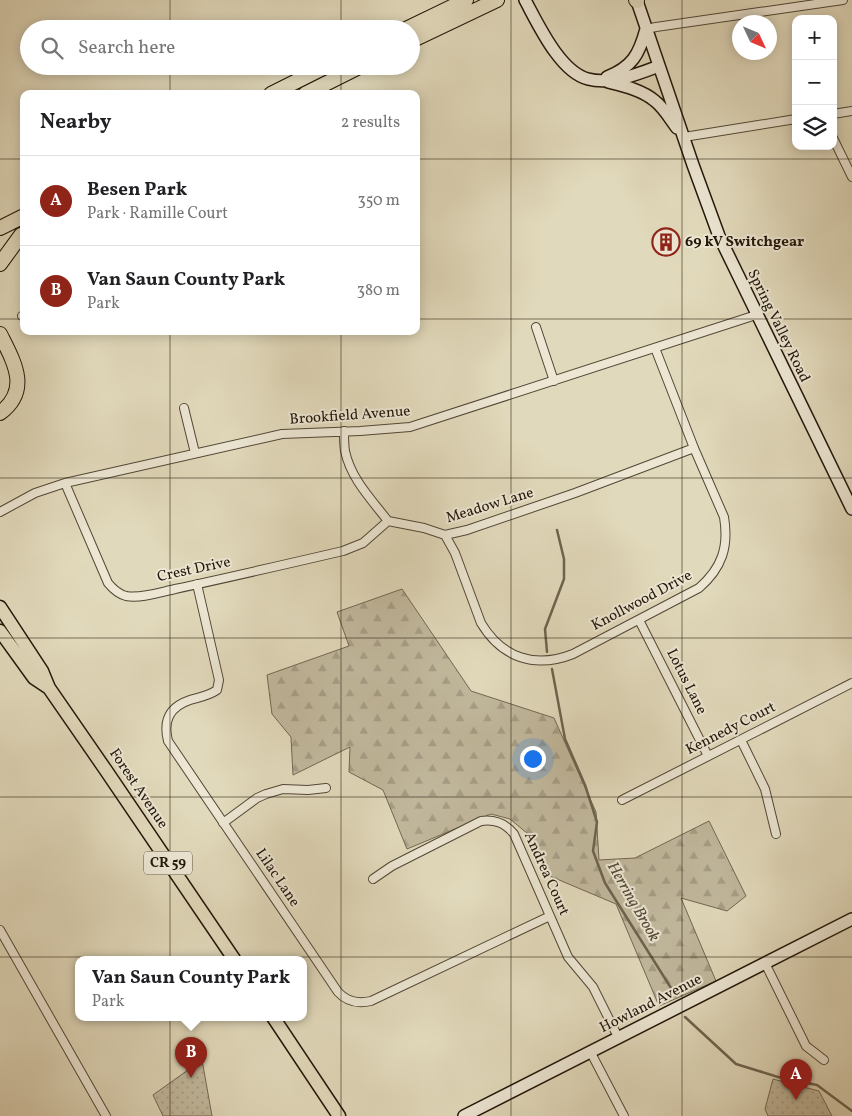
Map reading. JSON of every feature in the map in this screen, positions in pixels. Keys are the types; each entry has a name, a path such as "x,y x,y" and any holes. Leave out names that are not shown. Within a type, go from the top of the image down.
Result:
{"highway":[{"path":"420,22 466,0"},
{"path":"420,37 497,0"},
{"path":"279,90 309,75"},
{"path":"313,90 343,75"},
{"path":"0,228 20,218"},
{"path":"0,246 20,236"},
{"path":"0,264 20,238"},
{"path":"0,334 17,373 18,384 16,395 0,413"}],"main road":[{"name":"Forest Avenue","path":"0,607 42,671 48,688 232,956"},
{"name":"Forest Avenue","path":"0,632 34,678 48,688"},
{"path":"276,1021 339,1116"}],"street":[{"path":"525,0 555,52 574,72 589,79 623,86 649,97 659,105 684,137 792,120"},
{"name":"Spring Valley Road","path":"636,0 718,236 852,508"},
{"path":"598,80 622,70 632,62 639,50 646,29 843,0"},
{"path":"598,80 630,77 659,66"},
{"path":"837,113 852,111"},
{"path":"837,146 852,177"},
{"name":"Brookfield Avenue","path":"0,512 34,493 65,483 282,434 410,427 756,315"},
{"path":"536,327 554,381"},
{"name":"Knollwood Drive","path":"445,536 455,552 481,623 487,633 506,651 529,660 553,660 573,654 699,588 708,580 715,571 724,552 726,529 724,517 694,448 655,348"},
{"path":"184,408 196,454"},
{"path":"344,431 345,450 358,483 388,521"},
{"name":"Meadow Lane","path":"388,521 424,528 445,536 575,493 694,448"},
{"name":"Crest Drive","path":"65,483 108,583 113,589 127,596 137,597 343,550 363,542 388,521"},
{"name":"Lilac Lane","path":"197,584 219,680 217,690 209,695 188,700 172,711 167,720 168,741 338,992 348,1000 356,1003 371,1001 550,916"},
{"name":"Lotus Lane","path":"639,620 708,756"},
{"name":"Kennedy Court","path":"622,800 852,683"},
{"path":"741,740 765,789 776,834"},
{"path":"223,823 257,798 266,794 283,789 308,790 326,788"},
{"name":"Andrea Court","path":"373,879 392,866 481,821 495,821 509,827 514,834 568,957 593,987 618,1037"},
{"name":"Howland Avenue","path":"464,1116 852,919"},
{"path":"0,930 106,1116"},
{"path":"765,963 806,1046 824,1060"},
{"path":"590,1051 624,1116"}],"green space":[{"path":"402,589 471,691 554,718 596,812 599,860 635,858 709,821 746,896 727,911 681,898 716,981 659,1006 616,904 545,874 534,839 510,819 491,814 407,849 383,790 349,772 350,747 293,775 291,737 272,714 267,675 349,646 337,612"},
{"path":"202,1060 212,1116 163,1116 153,1095"},
{"path":"773,1079 819,1091 832,1116 768,1116 765,1109"}],"waterway":[{"name":"Herring Brook","path":"547,652 545,629 564,579 564,559 557,530"},
{"name":"Herring Brook","path":"552,669 565,739 585,785 597,822 593,851 605,883 676,996"},
{"name":"Herring Brook","path":"685,1017 736,1064 778,1077 817,1085 852,1111"}],"place":[{"name":"69 kV Switchgear","path":"666,242"},
{"name":"Van Saun County Park","path":"191,1078"},
{"name":"Besen Park","path":"796,1100"}]}
